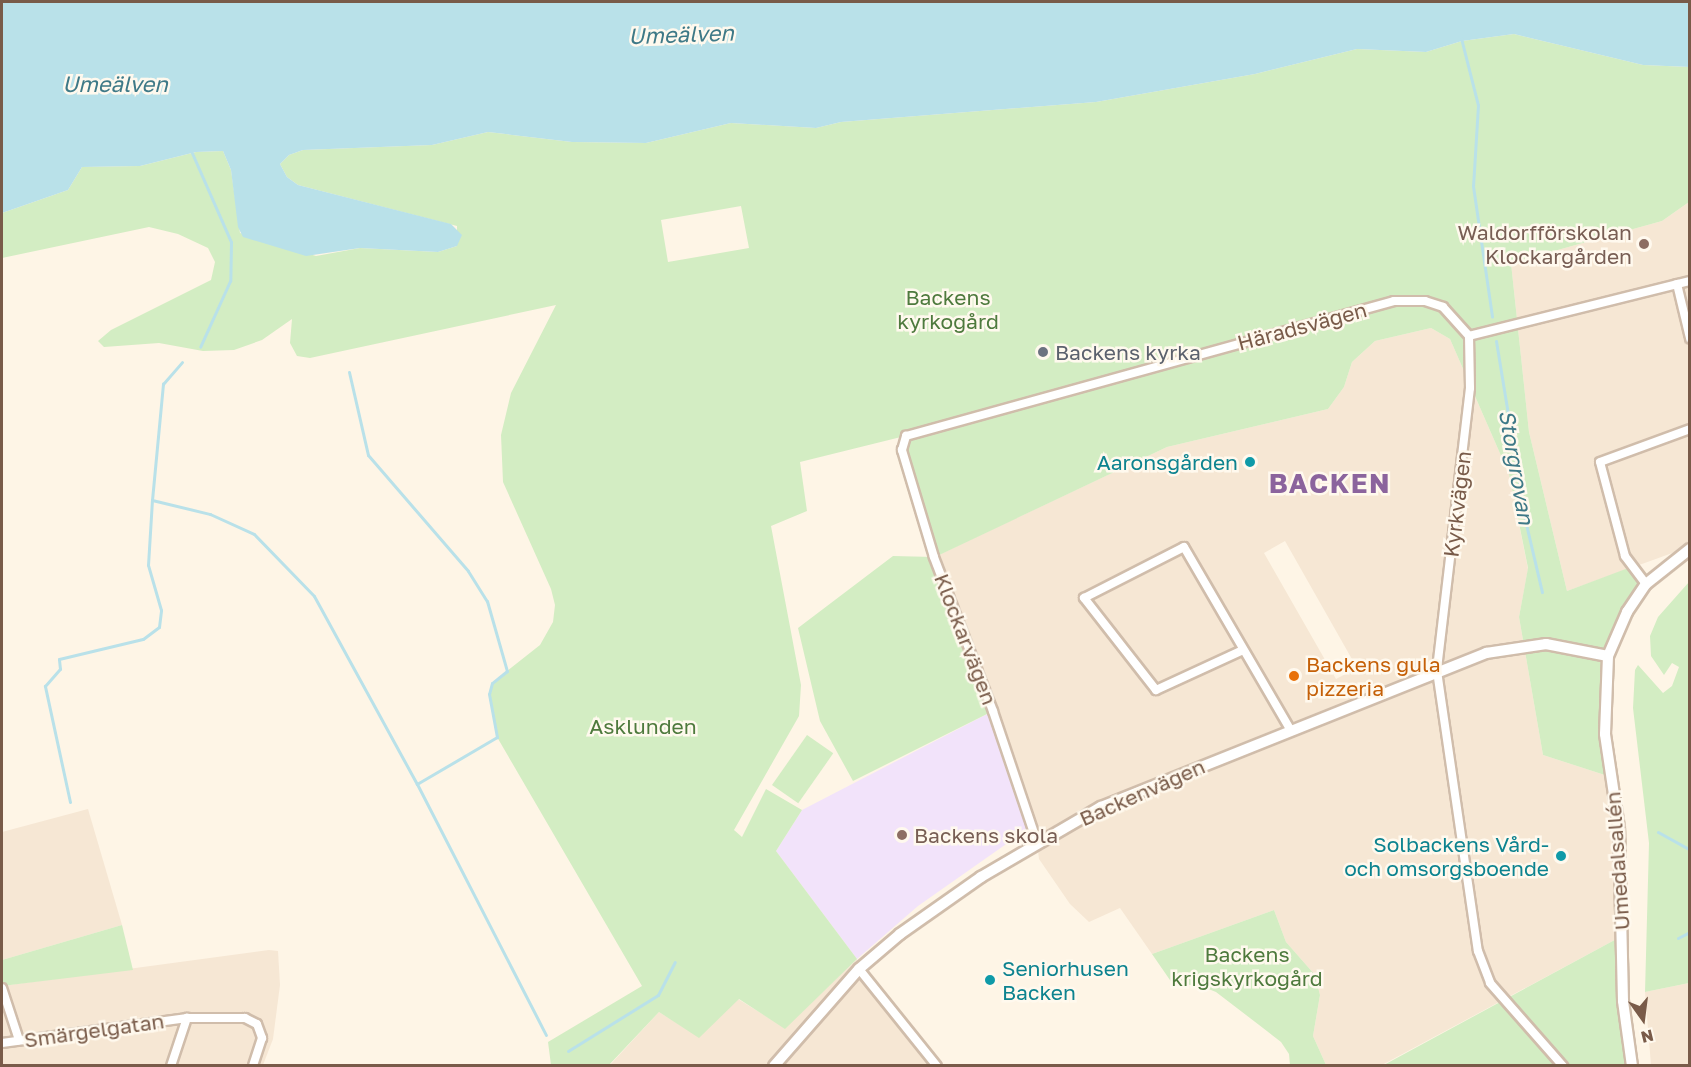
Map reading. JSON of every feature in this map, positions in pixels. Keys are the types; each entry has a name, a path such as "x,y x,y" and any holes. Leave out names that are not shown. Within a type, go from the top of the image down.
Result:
{"street":[{"path":"1469,336 1689,281"},
{"path":"1677,284 1689,338"},
{"name":"Häradsvägen","path":"906,436 1394,301 1425,301 1443,307 1469,336"},
{"name":"Kyrkvägen","path":"1437,671 1470,388 1469,336"},
{"path":"1646,584 1631,567 1622,549 1599,462 1689,429"},
{"name":"Klockarvägen","path":"906,436 902,450 934,557 993,711 1037,842"},
{"path":"1243,650 1156,690 1084,598 1184,547 1290,729"},
{"path":"1608,656 1627,612 1646,584 1689,549"},
{"name":"Backenvägen","path":"774,1065 859,969 944,902 1037,842 1101,807 1290,729 1486,653 1524,646 1567,646 1608,656"},
{"name":"Umedalsallén","path":"1608,656 1605,734 1619,828 1623,1001 1632,1065"},
{"path":"1437,671 1478,951 1497,992 1563,1065"},
{"path":"859,969 937,1065"},
{"path":"2,988 19,1040"},
{"name":"Smärgelgatan","path":"171,1065 187,1018"},
{"name":"Smärgelgatan","path":"2,1043 187,1018 245,1018 261,1031 253,1065"}],"shaded area":[{"path":"1689,202 1689,547 1567,591 1529,432 1511,263 1662,221"},
{"path":"1431,328 1450,339 1509,474 1528,569 1519,617 1543,755 1611,777 1622,936 1382,1065 1326,1065 1313,1036 1320,995 1315,975 1286,942 1274,910 1152,954 1120,908 1089,922 1070,904 1039,859 1037,842 934,557 1167,447 1328,409 1344,387 1352,362 1375,341","holes":["1285,541 1357,668 1336,679 1264,553"]},
{"name":"Backens skola","path":"993,711 1032,826 918,906 857,959 776,851 802,810"},
{"path":"88,809 122,925 2,960 2,832"},
{"path":"269,950 278,951 280,985 273,1039 263,1065 2,1065 2,986"},
{"path":"857,959 859,969 937,1066 609,1066 659,1012 699,1037 738,999 785,1028"},
{"path":"1689,983 1689,1065 1651,1065 1645,992"}],"green space":[{"path":"1514,34 1643,65 1689,67 1689,202 1662,221 1511,263 1529,432 1567,591 1631,567 1646,584 1608,656 1611,777 1543,755 1519,617 1528,568 1509,474 1450,339 1431,328 1375,341 1352,362 1344,387 1328,409 1167,447 935,557 993,711 853,781 820,721 798,628 893,556 934,557 907,469 905,436 800,462 807,511 771,526 801,685 799,716 734,830 742,837 766,789 802,810 776,851 857,959 785,1029 739,999 699,1038 659,1012 609,1065 551,1065 548,1042 642,986 497,737 489,694 492,683 540,645 553,622 555,605 551,589 503,482 501,435 511,393 556,305 310,358 297,356 290,343 292,319 262,340 234,350 203,351 159,343 104,347 98,341 111,330 211,280 215,262 208,248 178,234 149,227 2,258 2,213 68,190 82,167 140,166 196,152 223,151 231,170 240,233 316,256 360,248 438,252 457,246 457,226 298,185 287,177 280,164 289,155 303,150 432,145 488,132 572,142 646,143 731,123 816,128 841,122 1096,102 1255,74 1357,49 1426,52 1462,41","holes":["741,206 749,248 668,262 661,220"]},
{"path":"1689,582 1689,983 1645,992 1649,843 1633,708 1635,670 1638,665 1663,693 1672,686 1679,667 1672,663 1664,675 1651,656 1650,636 1658,617"},
{"path":"807,735 833,753 798,803 772,785"},
{"name":"Backens krigskyrkogård","path":"1274,910 1286,942 1315,975 1320,995 1313,1036 1326,1065 1290,1065 1289,1054 1281,1042 1216,992 1201,986 1172,983 1152,954"},
{"path":"122,925 133,970 2,986 2,960"},
{"path":"1622,936 1632,1065 1382,1066"}],"water":[{"name":"Umeälven","path":"2,2 1689,2 1690,67 1643,65 1514,34 1462,41 1426,52 1357,49 1255,74 1096,102 841,122 816,128 731,123 646,143 572,142 488,132 432,145 303,150 289,155 280,164 287,177 298,185 451,224 462,235 457,246 438,252 360,248 306,256 243,237 238,227 231,170 223,151 196,152 140,166 82,167 68,190 2,213"}],"waterway":[{"name":"Storgrovan","path":"1461,38 1478,105 1473,186 1492,317"},
{"path":"192,153 231,242 230,281 200,347"},
{"name":"Storgrovan","path":"1496,341 1526,524 1542,592"},
{"path":"70,802 45,686 60,669 59,659 143,639 159,627 161,610 148,565 152,500 163,384 182,362"},
{"path":"349,372 368,455 468,571 487,601 507,671 492,683 489,694 497,737 417,784"},
{"path":"152,500 210,514 254,534 314,596 417,784 546,1035"},
{"path":"1658,832 1690,850"},
{"path":"1678,938 1690,932"},
{"path":"568,1051 658,995 675,962"}],"place":[{"name":"Waldorfförskolan Klockargården","path":"1644,244"},
{"name":"Backens kyrka","path":"1043,352"},
{"name":"Aaronsgården","path":"1250,462"},
{"name":"Backens gula pizzeria","path":"1294,676"},
{"name":"Backens skola","path":"902,835"},
{"name":"Solbackens Vård- och omsorgsboende","path":"1561,856"},
{"name":"Seniorhusen Backen","path":"990,980"}],"district":[{"name":"BACKEN","path":"1330,484"}],"park label":[{"name":"Backens kyrkogård","path":"948,309"},
{"name":"Asklunden","path":"643,726"}]}
